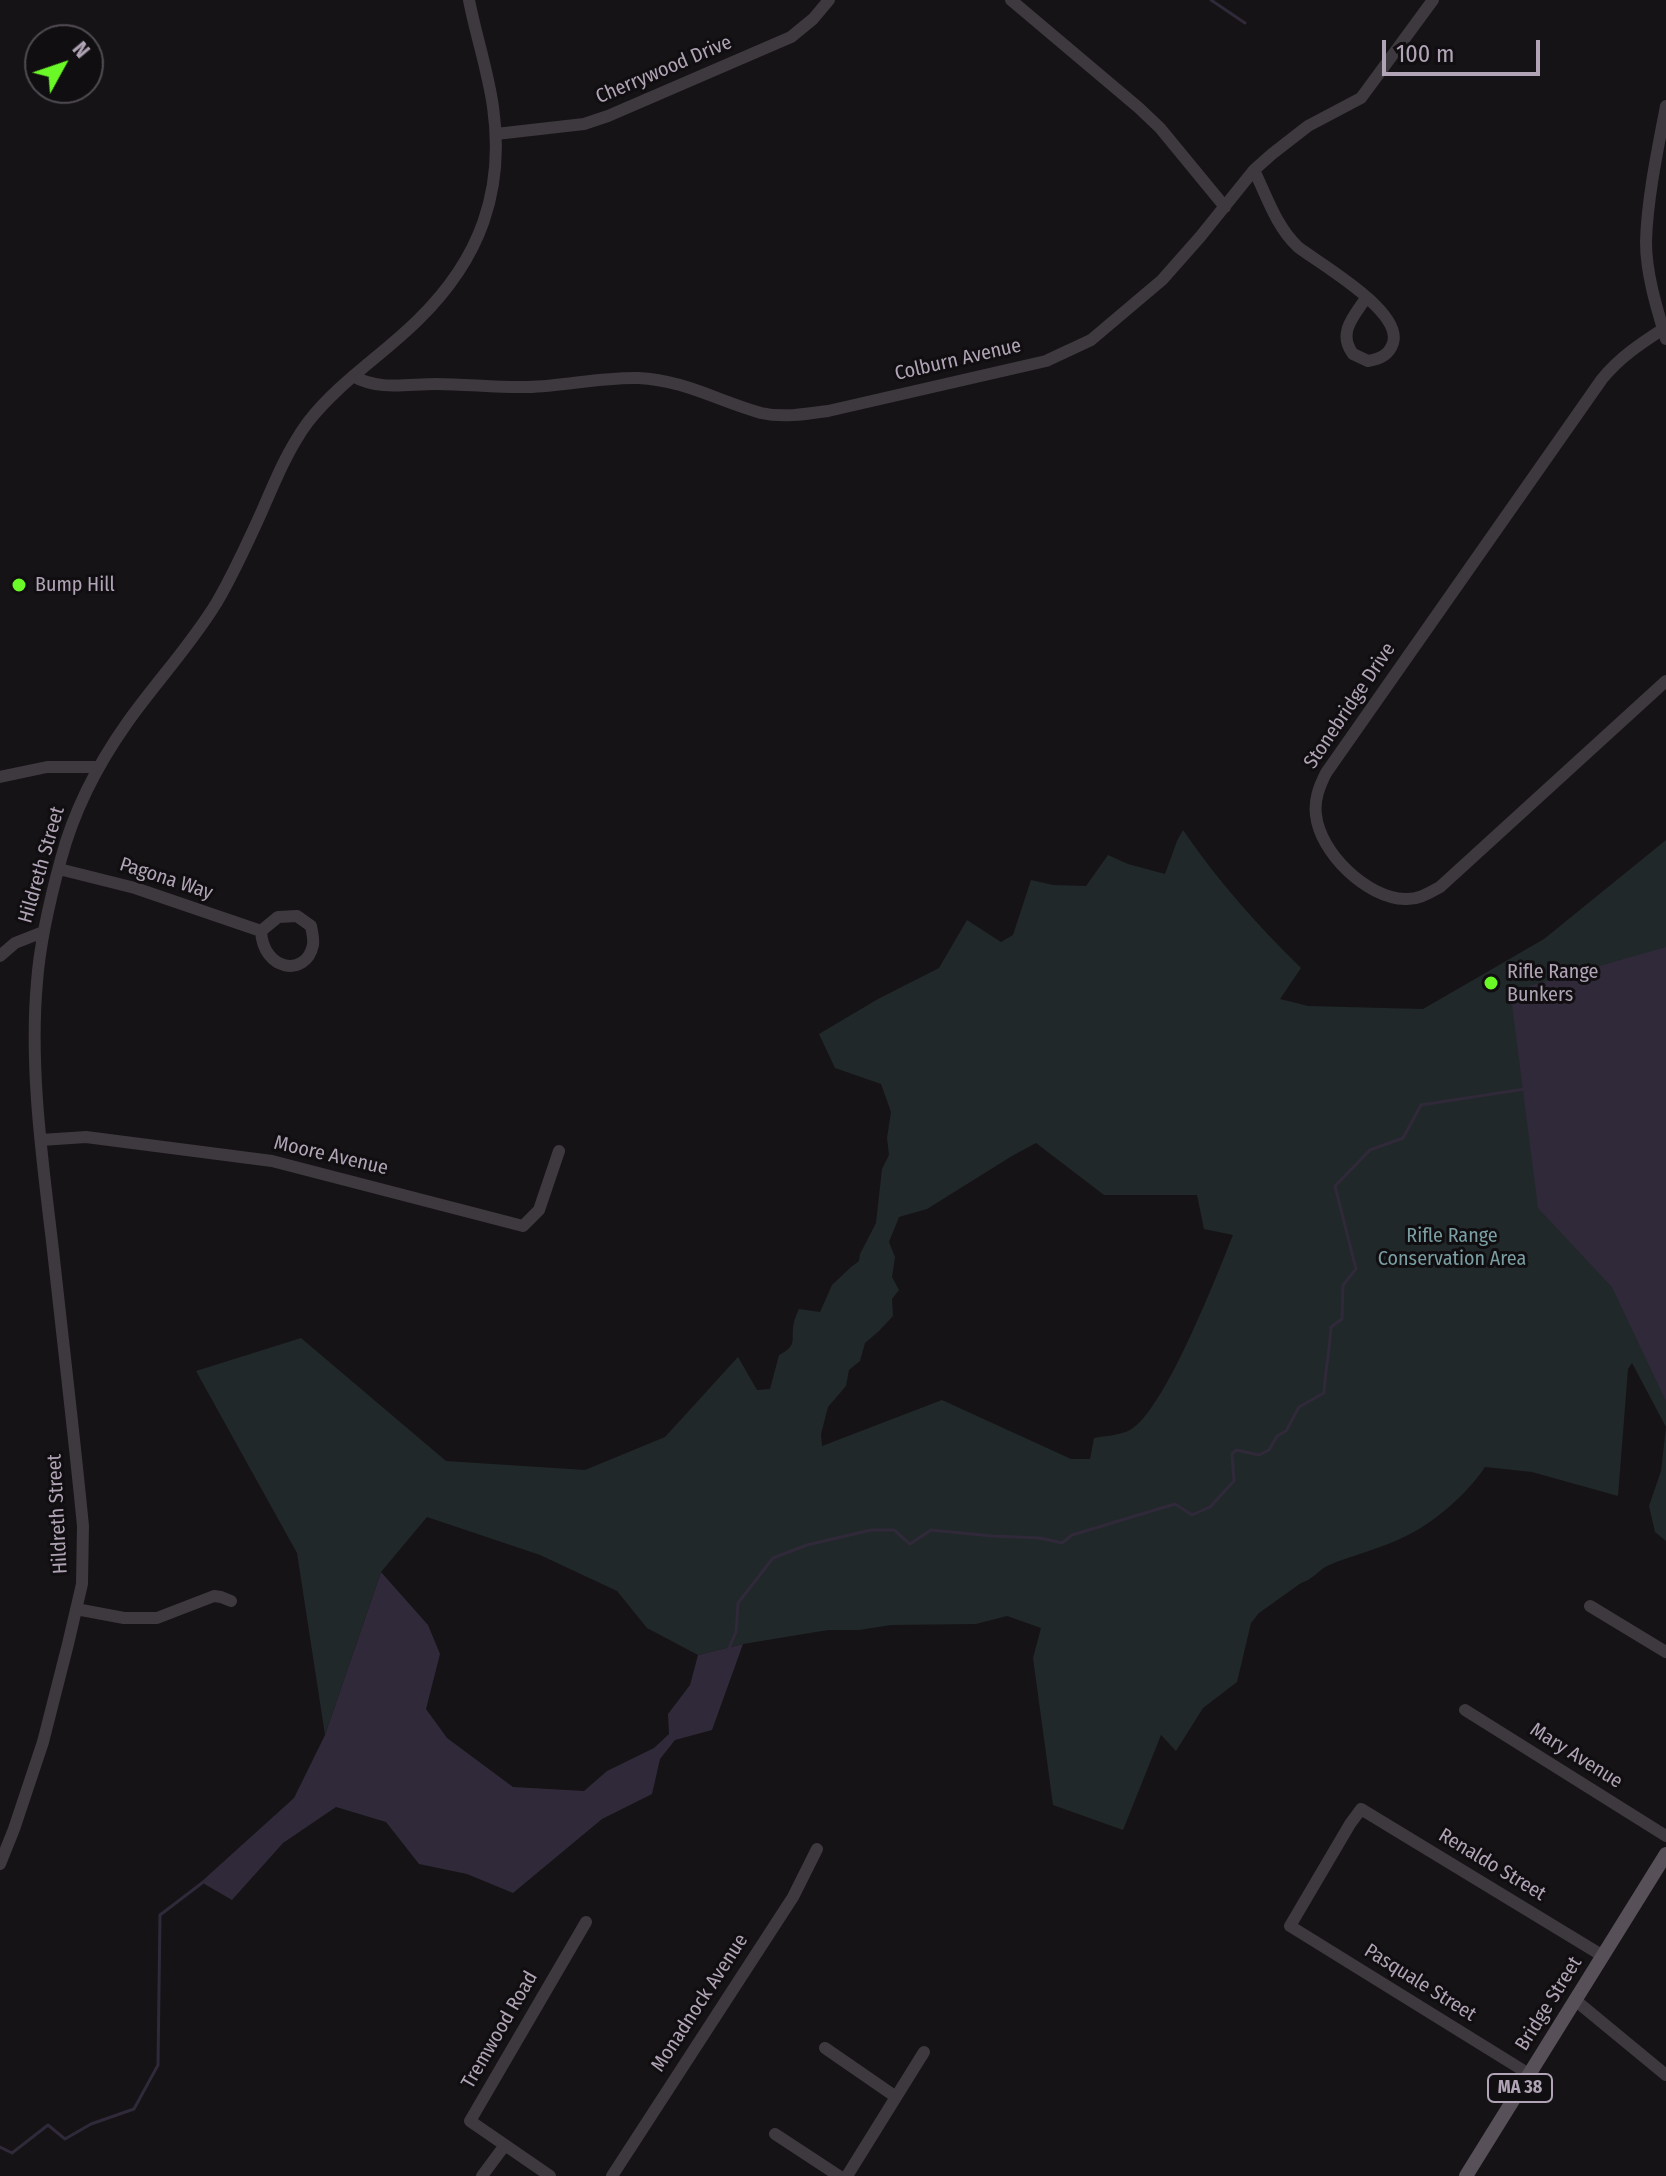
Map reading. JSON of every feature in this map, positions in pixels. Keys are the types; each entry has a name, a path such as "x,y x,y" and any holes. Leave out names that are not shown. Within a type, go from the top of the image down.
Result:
{"main road":[{"name":"Bridge Street","path":"1466,2176 1666,1854"}],"street":[{"name":"Hildreth Street","path":"0,1864 43,1742 82,1584 83,1526 41,1140 37,1077 36,985 43,932 59,869 82,800 128,721 214,606 240,559 291,448 309,421 353,376 419,319 447,288 467,259 482,227 494,186 496,134 493,102 469,0"},
{"name":"Cherrywood Drive","path":"496,134 584,124 630,108 791,37 813,19 829,0"},
{"path":"1011,0 1139,108 1225,207"},
{"name":"Colburn Avenue","path":"353,376 365,383 384,386 465,384 528,387 638,378 677,383 764,413 797,415 828,411 1046,361 1091,340 1162,280 1254,170 1272,154 1308,126 1361,98 1429,1"},
{"name":"Stonebridge Drive","path":"1666,106 1646,242 1650,277 1664,334 1631,349 1602,379 1326,773 1316,800 1316,818 1321,834 1342,864 1355,878 1372,889 1407,900 1423,896 1440,887 1666,681"},
{"path":"1254,170 1288,237 1366,298 1386,317 1394,336 1392,347 1385,355 1368,361 1353,354 1345,338 1347,325 1366,298"},
{"path":"0,777 47,767 99,767"},
{"name":"Pagona Way","path":"59,869 135,888 261,931"},
{"path":"297,916 311,926 313,947 305,959 284,966 274,962 267,954 261,943 261,931 278,917 297,916"},
{"path":"0,956 15,943 43,932"},
{"name":"Moore Avenue","path":"41,1140 86,1137 272,1161 523,1226 539,1210 559,1151"},
{"path":"76,1609 142,1619 167,1615 214,1596 231,1601"},
{"path":"1590,1606 1666,1652"},
{"name":"Mary Avenue","path":"1465,1710 1666,1836"},
{"name":"Pasquale Street","path":"1361,1809 1290,1926 1529,2074"},
{"name":"Renaldo Street","path":"1361,1809 1603,1956"},
{"name":"Monadnock Avenue","path":"612,2176 793,1897 817,1849"},
{"name":"Tremwood Road","path":"505,2145 470,2121 586,1922"},
{"path":"1575,2000 1666,2075"},
{"path":"825,2048 896,2097"},
{"path":"847,2176 924,2052"},
{"path":"775,2134 839,2176"},
{"path":"482,2176 505,2145 550,2176"}],"green space":[{"name":"Rifle Range Conservation Area","path":"1183,830 1239,902 1301,968 1280,999 1308,1006 1423,1009 1544,939 1666,840 1666,1427 1632,1363 1628,1369 1618,1496 1532,1472 1485,1467 1460,1497 1415,1531 1327,1566 1301,1583 1259,1613 1251,1623 1237,1682 1203,1708 1176,1751 1161,1735 1123,1830 1053,1805 1033,1658 1041,1628 1007,1616 976,1624 891,1625 859,1630 828,1630 698,1655 647,1628 617,1591 540,1555 427,1517 381,1572 325,1735 297,1553 196,1371 301,1338 446,1461 585,1470 665,1437 738,1357 757,1390 770,1389 779,1355 791,1345 799,1309 820,1312 832,1285 859,1261 876,1223 882,1169 889,1155 887,1138 891,1112 881,1084 835,1068 819,1034 939,968 967,920 1001,942 1013,935 1031,880 1053,885 1086,886 1108,855 1165,874","holes":["1036,1143 1104,1195 1197,1195 1204,1229 1233,1235 1188,1341 1144,1418 1126,1432 1094,1438 1090,1459 1071,1459 942,1400 822,1446 821,1434 828,1407 846,1386 849,1370 860,1361 865,1343 893,1316 892,1299 899,1290 892,1277 895,1257 889,1242 899,1217 927,1209"]},
{"path":"1666,1427 1666,1541 1655,1532 1649,1506 1661,1471"}],"shaded area":[{"path":"1666,947 1666,1401 1612,1287 1538,1208 1512,1004 1519,989"},
{"path":"381,1572 428,1625 440,1654 426,1709 447,1738 513,1787 584,1791 607,1771 654,1748 669,1734 668,1714 690,1685 698,1655 743,1644 712,1730 675,1740 660,1759 652,1794 602,1819 513,1893 467,1874 419,1864 386,1822 336,1807 283,1843 232,1900 201,1882 294,1798 325,1735"}],"waterway":[{"path":"1211,0 1245,23"},
{"path":"729,1648 736,1632 738,1603 773,1558 807,1545 871,1530 894,1530 910,1544 931,1530 1040,1538 1062,1543 1072,1535 1175,1504 1192,1515 1210,1507 1234,1481 1232,1454 1236,1450 1259,1455 1269,1450 1277,1436 1286,1431 1299,1407 1324,1393 1331,1327 1342,1319 1343,1285 1356,1269 1335,1186 1370,1150 1403,1138 1421,1105 1525,1089"},
{"path":"0,2147 12,2153 48,2125 65,2139 91,2124 134,2109 158,2065 160,1915 202,1883"}],"place":[{"name":"Bump Hill","path":"19,585"},
{"name":"Rifle Range Bunkers","path":"1491,983"}]}
